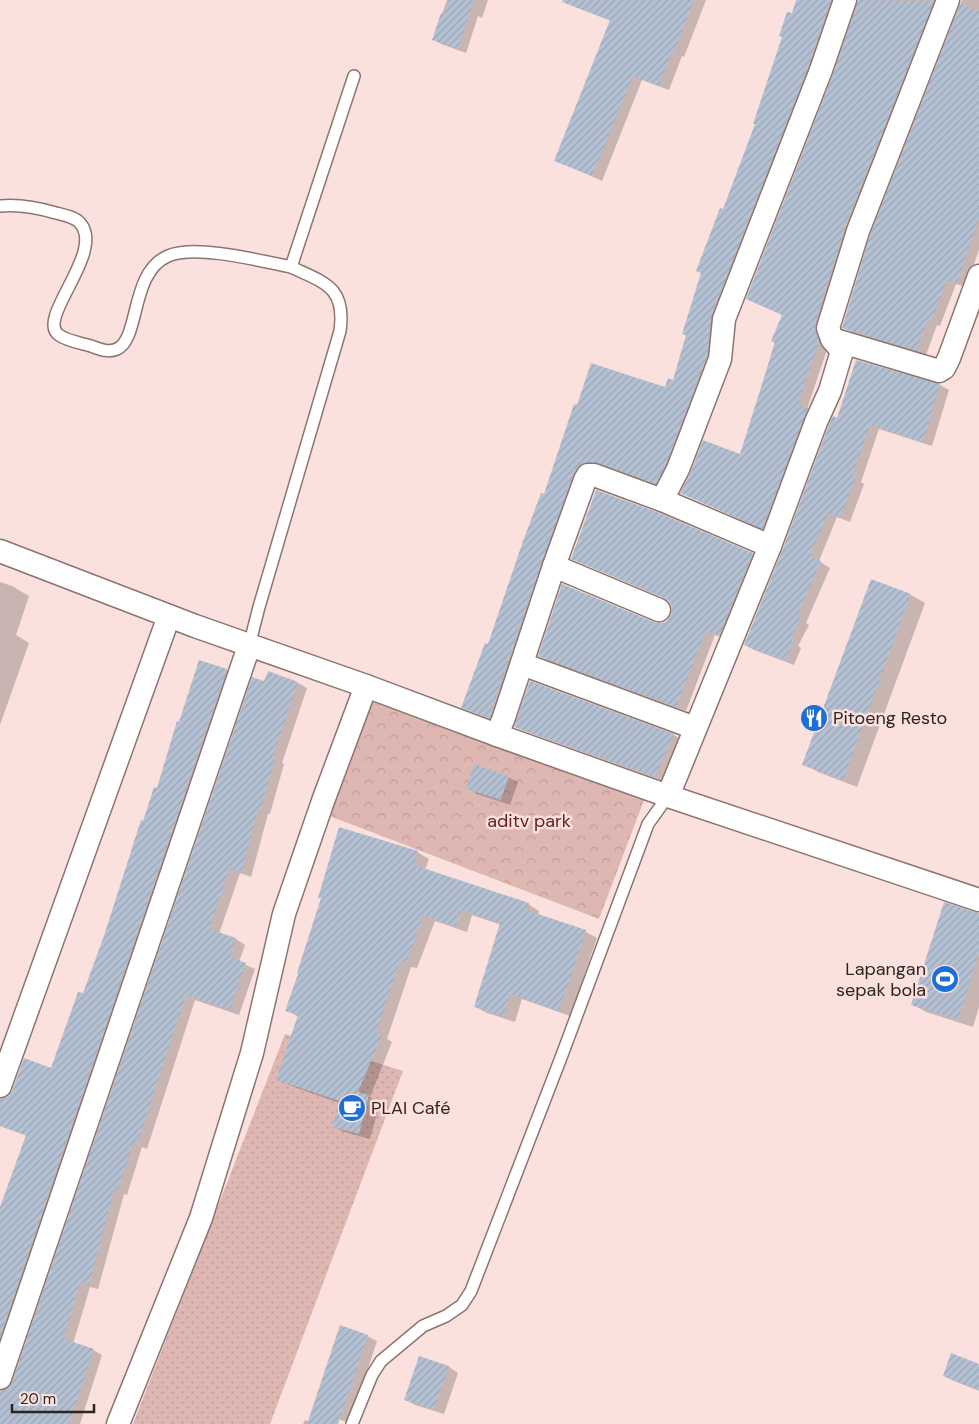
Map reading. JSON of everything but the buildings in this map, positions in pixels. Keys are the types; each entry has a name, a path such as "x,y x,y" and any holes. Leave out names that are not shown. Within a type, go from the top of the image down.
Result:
{"street":[{"path":"662,500 678,469 720,359 724,319 821,70 846,0"},
{"path":"668,796 770,546 816,422 830,391 842,351 832,338 828,328 858,231 948,0"},
{"path":"832,338 939,371 944,368 949,358 979,276"},
{"path":"497,735 554,566 588,475 600,477 662,500 770,546"},
{"path":"0,551 36,563 249,646 366,686 668,796 979,900"},
{"path":"554,566 658,610"},
{"path":"0,1086 169,616"},
{"path":"0,1378 249,646"},
{"path":"522,664 695,728"},
{"path":"118,1424 201,1218 252,1054 284,914 323,801 366,686"}],"lane":[{"path":"291,267 354,76"},
{"path":"0,206 13,205 51,211 68,216 81,223 84,230 85,247 79,266 54,318 54,331 65,338 103,350 114,350 122,346 130,330 143,284 149,272 169,255 193,252 222,254 291,267 327,284 333,290 339,303 341,323 249,646"},
{"path":"352,1424 372,1375 381,1361 423,1326 446,1316 462,1305 471,1291 648,824 668,796"}],"green space":[{"name":"aditv park","path":"357,686 646,795 599,919 311,809"},
{"path":"285,1034 403,1071 270,1424 133,1424"}],"place":[{"name":"Pitoeng Resto","path":"814,718"},
{"name":"Lapangan sepak bola","path":"945,979"},
{"name":"PLAI Café","path":"352,1108"}]}
